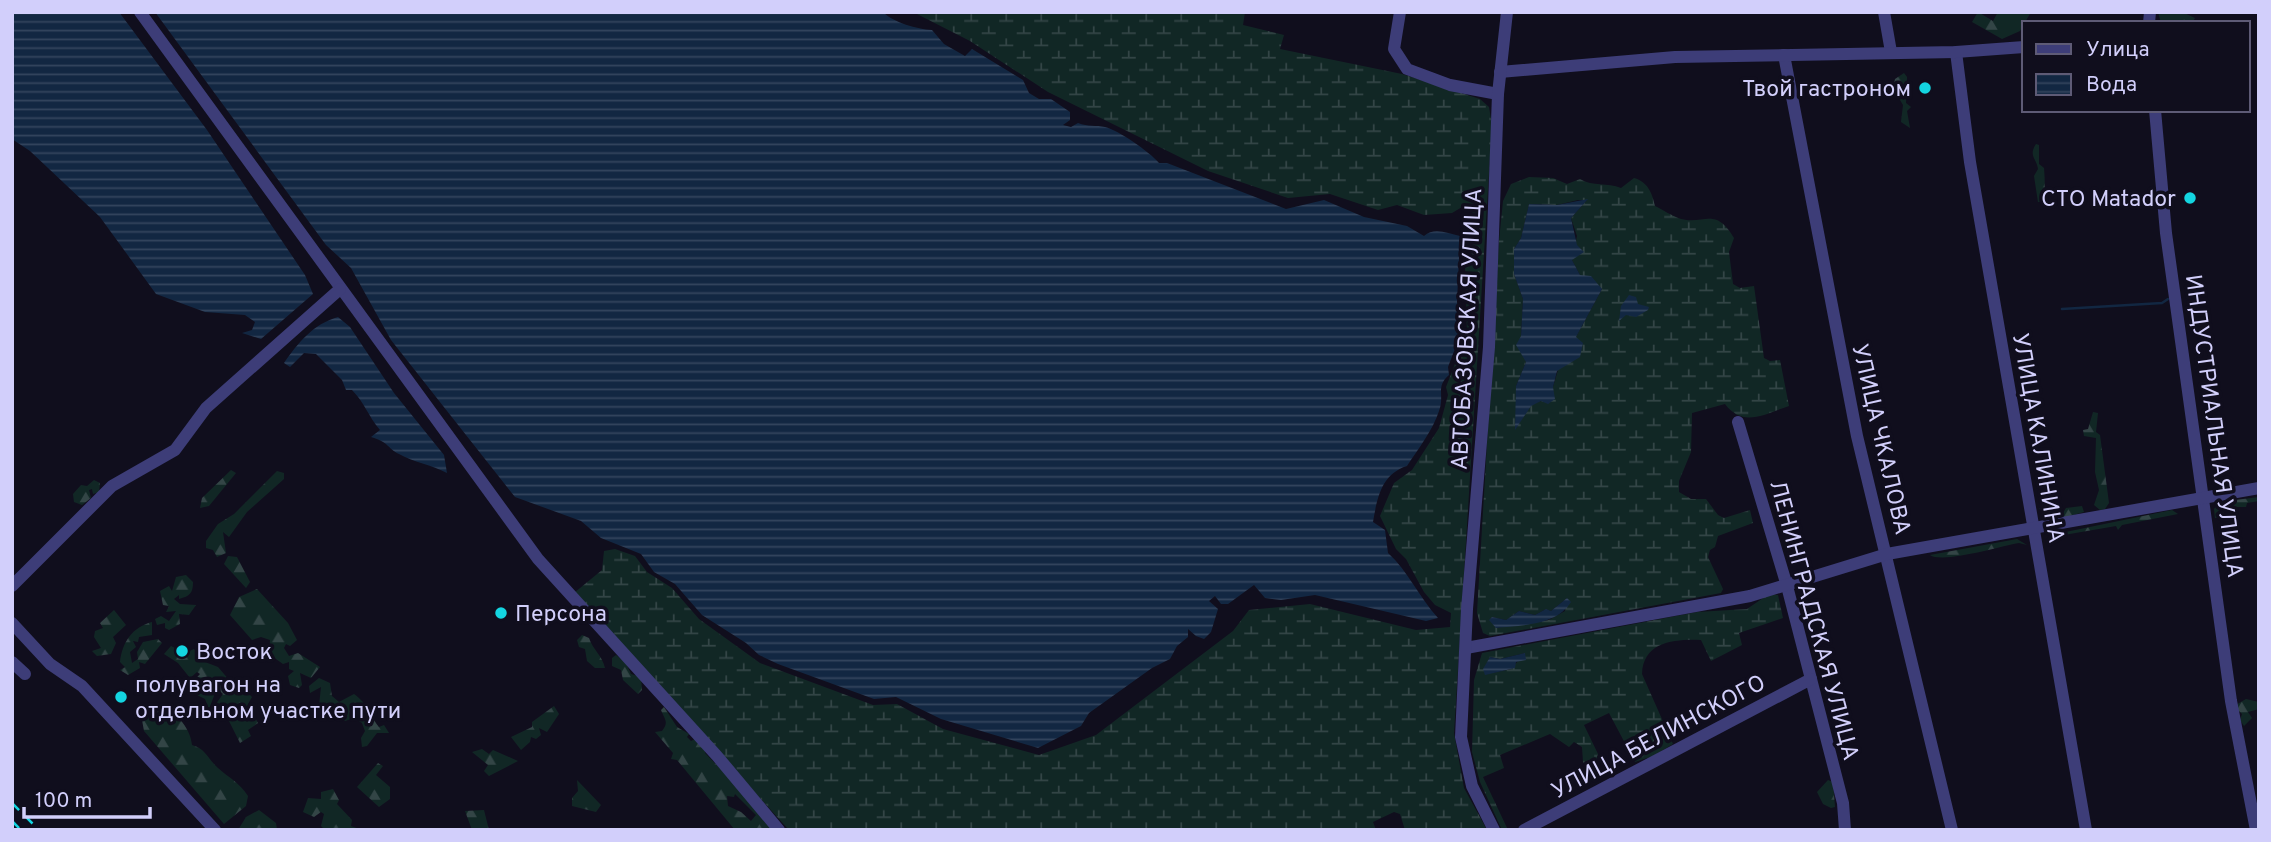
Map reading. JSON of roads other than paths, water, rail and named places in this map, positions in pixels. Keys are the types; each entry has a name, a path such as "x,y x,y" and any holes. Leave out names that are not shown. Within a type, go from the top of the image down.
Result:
{"street":[{"path":"140,12 538,559 717,756 779,830"},
{"path":"1400,12 1394,49 1407,69 1450,85 1498,94"},
{"name":"АВТОБАЗОВСКАЯ УЛИЦА","path":"1466,648 1489,347 1498,94 1507,12"},
{"path":"1884,12 1891,52"},
{"path":"1500,72 1675,57 1956,52 2022,47"},
{"name":"УЛИЦА КАЛИНИНА","path":"1956,52 1970,162 2086,830"},
{"name":"УЛИЦА ЧКАЛОВА","path":"1784,55 1857,436 1952,830"},
{"name":"ИНДУСТРИАЛЬНАЯ УЛИЦА","path":"2155,112 2166,233 2231,701 2256,830"},
{"path":"12,586 112,486 175,450 206,408 340,289"},
{"name":"ЛЕНИНГРАДСКАЯ УЛИЦА","path":"1738,422 1787,586 1843,803 1845,830"},
{"path":"1494,830 1472,786 1461,737 1466,648 1751,596 1887,554 2259,488"},
{"path":"12,623 51,664 82,686 215,830"},
{"path":"12,662 25,674"},
{"name":"УЛИЦА БЕЛИНСКОГО","path":"1524,830 1811,680"}],"water":[{"path":"12,12 119,12 207,130 305,275 313,294 261,339 242,333 252,330 255,322 245,315 205,312 156,294 100,217 30,151 12,139"},
{"path":"155,12 883,12 906,25 932,30 944,44 965,56 972,49 1023,80 1029,93 1039,99 1051,99 1070,112 1070,120 1063,125 1071,127 1078,123 1111,129 1134,142 1159,163 1167,163 1286,209 1324,200 1364,217 1407,226 1424,236 1436,231 1460,236 1457,302 1461,333 1448,367 1449,375 1442,383 1441,405 1429,432 1407,466 1386,481 1379,496 1373,522 1385,530 1388,553 1438,618 1426,621 1315,595 1281,600 1265,598 1254,585 1228,604 1221,604 1215,596 1209,601 1218,609 1211,632 1204,639 1188,629 1188,637 1177,646 1170,659 1152,668 1089,713 1081,726 1038,748 941,719 896,697 874,699 778,664 759,655 746,643 702,615 675,584 654,572 641,554 601,538 581,521 515,497 391,340 351,268 326,245"},
{"path":"1588,199 1571,218 1577,245 1584,252 1572,260 1580,275 1591,276 1602,289 1576,337 1583,343 1580,357 1557,371 1553,387 1555,399 1548,404 1541,401 1531,406 1515,430 1516,386 1526,362 1516,345 1521,336 1523,299 1514,274 1514,249 1521,238 1529,204 1557,205"},
{"path":"1629,295 1636,297 1638,304 1649,307 1648,310 1636,317 1626,315 1619,321 1621,306"},
{"path":"338,317 350,327 394,393 444,455 447,473 404,457 371,437 380,430 352,390 346,390 342,380 316,354 304,353 290,367 284,363 314,329"},
{"path":"1567,598 1571,602 1564,610 1537,623 1496,628 1489,620 1492,617 1506,620 1519,611 1535,615 1546,609 1551,611"},
{"path":"1525,653 1526,660 1516,662 1515,668 1485,675 1483,669 1490,657 1500,659"}],"waterway":[{"path":"2062,309 2162,303 2168,299"}],"railway":[{"path":"12,803 39,830"},
{"path":"12,821 21,830"}],"place":[{"name":"Твой гастроном","path":"1925,88"},
{"name":"СТО Matador","path":"2190,198"},
{"name":"Персона","path":"501,613"},
{"name":"Восток","path":"182,651"},
{"name":"полувагон на отдельном участке пути","path":"121,697"}]}
